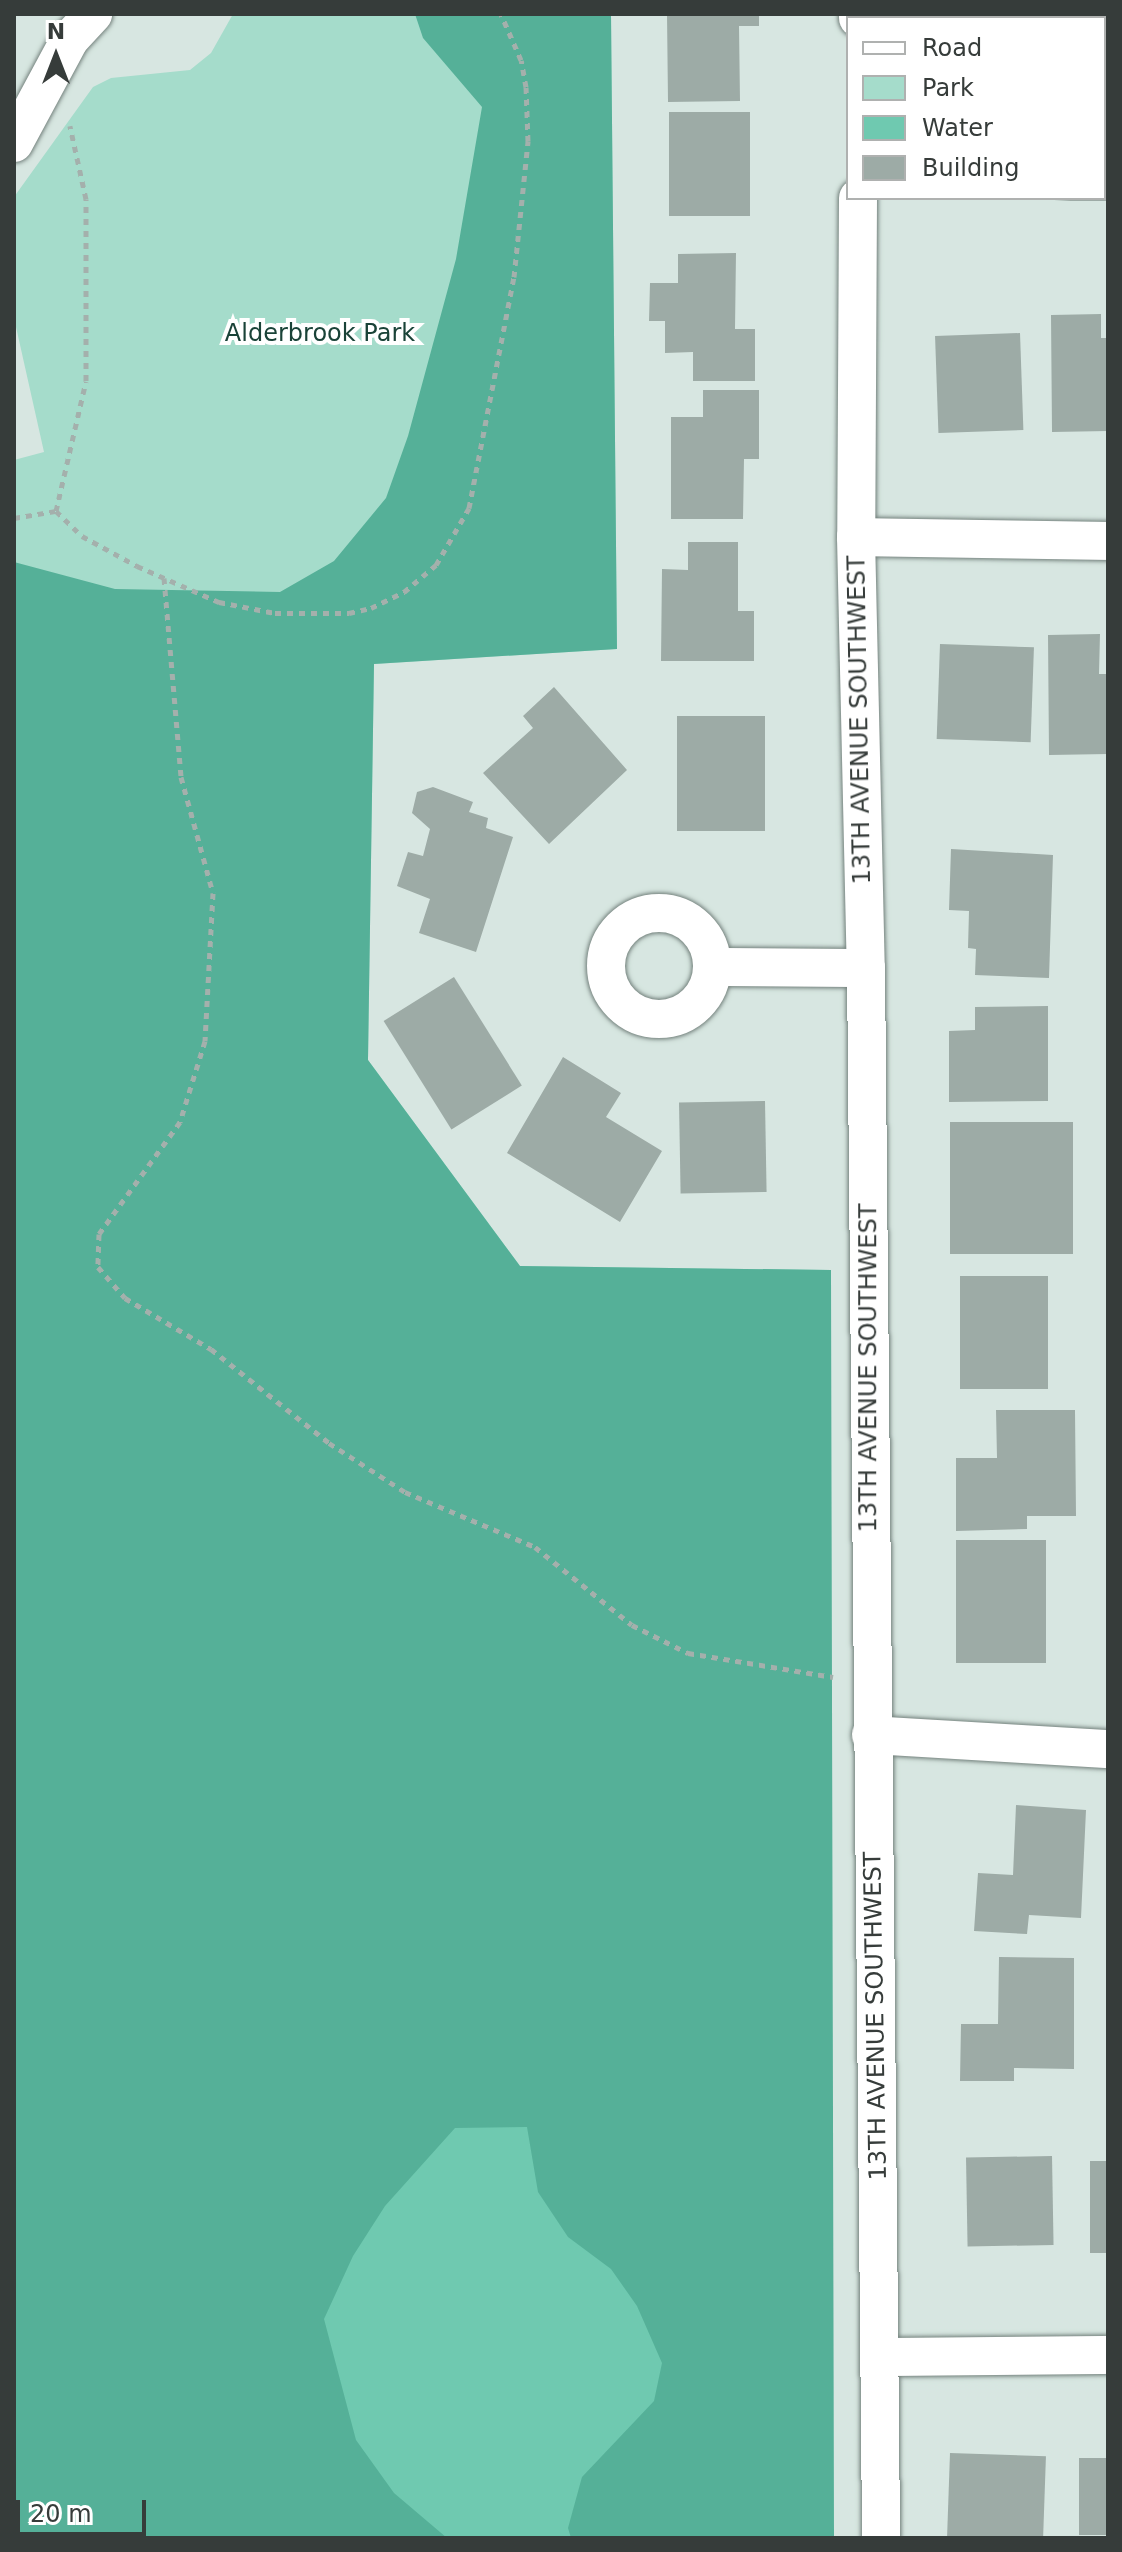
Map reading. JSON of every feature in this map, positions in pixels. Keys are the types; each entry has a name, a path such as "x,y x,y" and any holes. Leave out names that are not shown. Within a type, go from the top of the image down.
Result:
{"street":[{"path":"14,143 70,39 93,14"},
{"name":"13TH AVENUE SOUTHWEST","path":"858,200 856,537 866,968 871,1735 883,2357 881,2538"},
{"path":"856,537 1108,541"},
{"path":"713,967 866,968"},
{"path":"871,1735 1108,1749"},
{"path":"883,2357 1108,2355"}],"path":[{"path":"56,511 82,536 164,578 219,602 275,613 349,613 404,592 456,539 469,508 514,277 527,153 521,60 501,14"},
{"path":"56,67 86,199 90,297 86,381 56,511"},
{"path":"14,518 56,511"},
{"path":"164,578 181,777 189,820 213,893 205,1041 180,1122 99,1234 98,1267 125,1298 211,1349 329,1443 405,1492 535,1547 632,1625 688,1653 776,1671 871,1681"}],"green space":[{"name":"Alderbrook Park","path":"233,14 611,14 617,649 374,664 368,1060 520,1266 831,1270 14,1727 14,460 44,452 14,318 14,197 93,87 111,78 190,70 211,53"}],"shaded area":[{"path":"415,14 611,14 617,649 374,664 368,1060 520,1266 831,1270 834,2538 14,2538 14,562 115,589 280,592 334,561 386,498 408,436 456,259 482,107 423,38"}],"water":[{"path":"527,2127 538,2192 568,2237 611,2269 637,2306 662,2363 654,2401 582,2477 568,2528 571,2538 447,2538 394,2493 356,2440 324,2319 353,2256 385,2206 455,2128"}],"building":[{"path":"667,14 759,14 759,26 739,26 740,101 668,102"},
{"path":"669,112 750,112 750,216 669,216"},
{"path":"1106,148 1108,201 1054,201 1106,200"},
{"path":"736,253 735,329 755,329 755,381 693,381 693,352 665,353 665,321 649,321 650,283 678,283 678,254"},
{"path":"1101,314 1101,338 1108,338 1108,431 1052,432 1051,315"},
{"path":"1020,333 1023,430 938,433 935,336"},
{"path":"703,390 759,390 759,459 744,459 743,519 671,519 671,417 703,417"},
{"path":"688,542 738,542 738,611 754,611 754,661 661,661 662,569 688,570"},
{"path":"1100,634 1099,674 1108,674 1108,754 1049,755 1048,635"},
{"path":"940,644 1034,647 1031,742 937,739"},
{"path":"554,687 627,770 549,844 483,773 533,728 523,716"},
{"path":"677,716 765,716 765,831 677,831"},
{"path":"433,787 473,802 469,812 488,818 486,828 513,837 476,952 419,933 430,899 397,886 408,852 423,856 430,829 412,813 417,792"},
{"path":"951,849 1053,855 1049,978 975,975 976,949 968,948 969,911 949,910"},
{"path":"454,977 522,1086 451,1130 384,1021"},
{"path":"1048,1006 1048,1101 949,1102 949,1031 975,1030 975,1007"},
{"path":"563,1057 621,1093 606,1117 662,1151 620,1222 507,1153"},
{"path":"765,1101 767,1192 681,1193 679,1103"},
{"path":"950,1122 1073,1122 1073,1254 950,1254"},
{"path":"960,1276 1048,1276 1048,1389 960,1389"},
{"path":"996,1410 1075,1410 1076,1516 1027,1516 1027,1529 956,1531 956,1458 997,1458"},
{"path":"956,1540 1046,1540 1046,1663 956,1663"},
{"path":"1016,1805 1086,1810 1081,1918 1029,1915 1027,1934 974,1931 978,1873 1013,1875"},
{"path":"999,1957 1074,1958 1074,2069 1014,2068 1014,2081 960,2081 961,2024 998,2024"},
{"path":"1052,2156 1054,2245 968,2246 966,2158"},
{"path":"1090,2161 1108,2161 1108,2253 1090,2253"},
{"path":"950,2453 1046,2456 1043,2538 947,2538"},
{"path":"1079,2458 1108,2458 1108,2535 1079,2535"}]}
